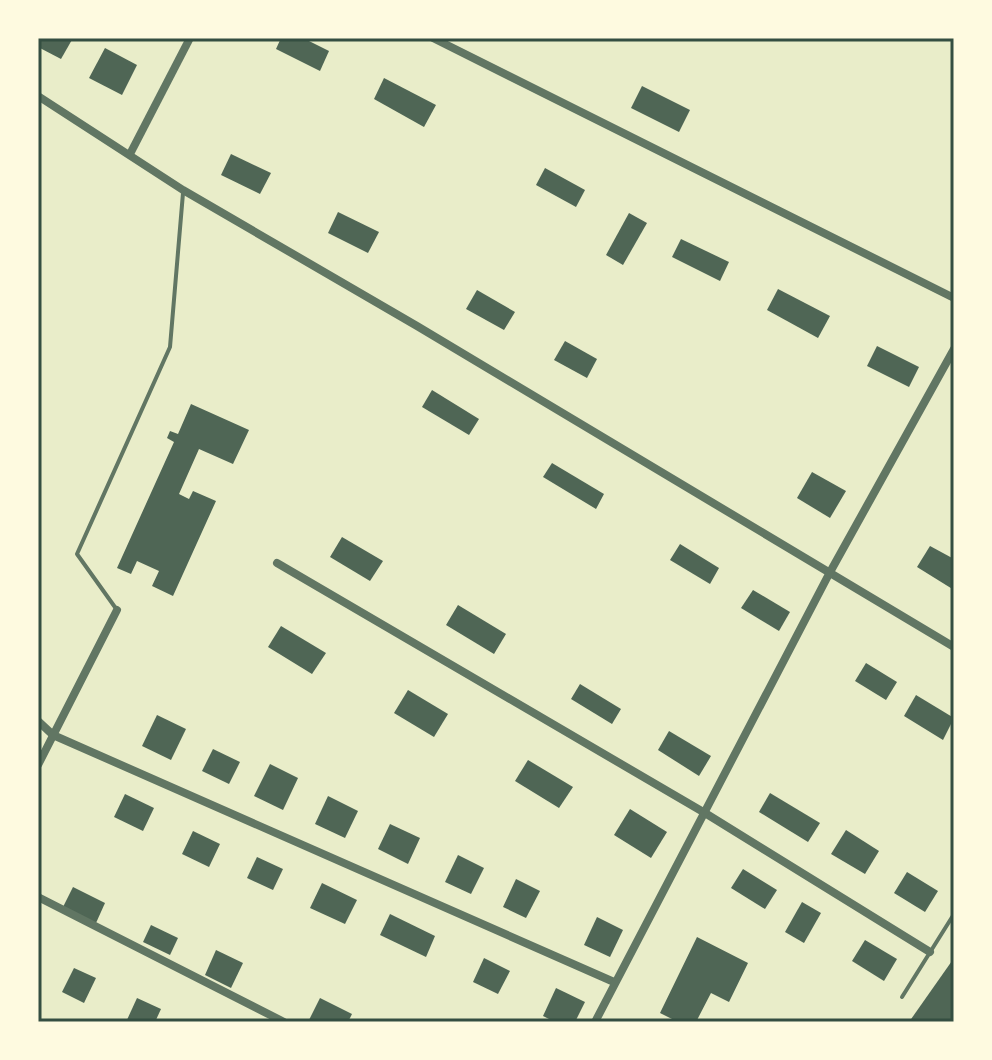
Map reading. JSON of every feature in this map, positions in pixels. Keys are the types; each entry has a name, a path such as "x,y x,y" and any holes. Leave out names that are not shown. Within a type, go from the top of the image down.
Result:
{"street":[{"path":"130,154 190,38"},
{"path":"433,38 954,298"},
{"path":"38,96 183,190 954,647"},
{"path":"595,1022 829,574 954,349"},
{"path":"277,563 705,813 930,952"},
{"path":"38,765 117,610"},
{"path":"38,721 53,735 614,982"},
{"path":"38,897 284,1022"}],"lane":[{"path":"117,610 77,554 170,347 183,190"},
{"path":"902,997 954,914"}],"building":[{"path":"38,38 73,38 61,59 38,47"},
{"path":"281,38 303,38 329,51 320,71 276,49"},
{"path":"105,48 137,65 122,95 89,78"},
{"path":"384,78 436,105 424,127 374,99"},
{"path":"642,86 690,110 679,132 631,108"},
{"path":"231,154 271,173 260,194 221,175"},
{"path":"545,168 585,190 576,207 536,185"},
{"path":"338,212 379,232 368,253 328,233"},
{"path":"629,213 647,223 623,265 606,255"},
{"path":"681,239 729,262 720,281 672,257"},
{"path":"778,289 830,316 818,338 767,310"},
{"path":"477,290 515,312 504,330 466,309"},
{"path":"565,341 597,359 587,378 554,360"},
{"path":"877,346 919,367 909,387 867,366"},
{"path":"432,390 479,419 469,435 422,407"},
{"path":"191,404 249,430 233,464 199,449 179,494 189,499 193,491 216,501 173,596 152,586 159,571 137,561 131,574 117,568 174,442 167,438 170,431 178,434"},
{"path":"552,463 604,494 596,509 543,477"},
{"path":"812,472 846,491 830,518 797,498"},
{"path":"342,537 383,561 370,581 330,557"},
{"path":"680,544 719,568 710,584 670,560"},
{"path":"930,546 954,559 954,590 917,567"},
{"path":"753,590 790,612 779,631 741,608"},
{"path":"458,605 506,634 494,654 446,625"},
{"path":"281,626 326,653 312,674 268,647"},
{"path":"866,663 897,682 886,700 855,681"},
{"path":"580,684 621,709 612,724 571,699"},
{"path":"408,690 448,714 434,737 394,713"},
{"path":"916,695 954,718 943,740 904,716"},
{"path":"157,715 186,729 171,760 142,746"},
{"path":"669,731 711,756 699,776 658,750"},
{"path":"213,749 240,762 229,784 202,771"},
{"path":"528,760 573,787 559,808 515,781"},
{"path":"270,764 298,778 283,810 254,796"},
{"path":"770,793 820,823 808,842 759,812"},
{"path":"125,794 154,808 143,831 114,817"},
{"path":"328,796 358,811 345,838 315,824"},
{"path":"630,809 667,832 651,858 614,835"},
{"path":"390,824 420,838 408,864 378,849"},
{"path":"846,830 879,851 865,874 831,854"},
{"path":"193,831 220,844 209,867 182,854"},
{"path":"458,855 484,868 471,894 445,882"},
{"path":"257,857 283,869 273,890 247,878"},
{"path":"743,869 777,890 765,909 731,888"},
{"path":"907,872 938,891 925,912 894,893"},
{"path":"516,879 540,891 526,918 503,907"},
{"path":"322,883 357,900 345,924 310,908"},
{"path":"73,887 105,903 96,923 63,907"},
{"path":"802,902 821,913 804,943 785,932"},
{"path":"390,914 435,936 426,957 380,935"},
{"path":"597,917 623,930 610,957 584,945"},
{"path":"151,925 178,938 170,955 143,942"},
{"path":"697,937 748,963 729,1002 711,993 696,1022 678,1022 660,1013"},
{"path":"865,940 897,959 884,981 852,961"},
{"path":"216,950 243,963 231,988 205,975"},
{"path":"484,958 510,971 498,994 473,982"},
{"path":"954,958 954,1022 909,1022"},
{"path":"74,968 96,978 84,1003 62,992"},
{"path":"556,988 585,1002 575,1022 555,1022 543,1016"},
{"path":"137,998 161,1009 155,1022 126,1022"},
{"path":"320,998 352,1014 348,1022 308,1022"}]}
